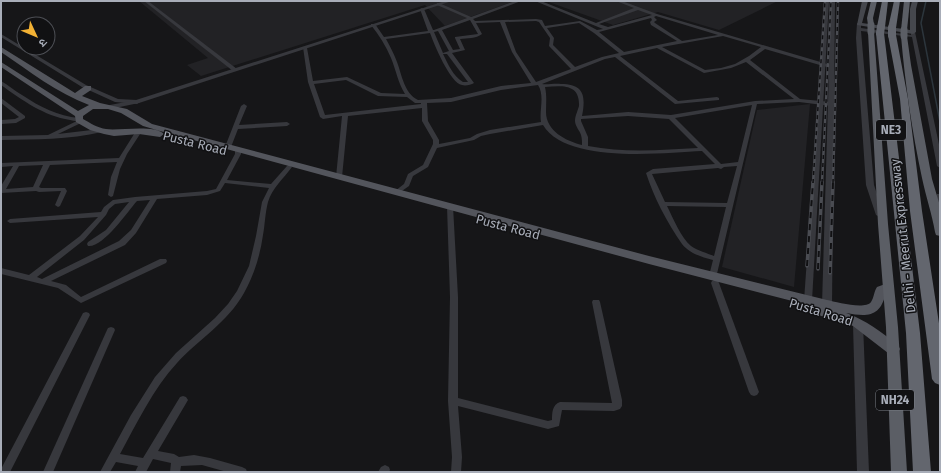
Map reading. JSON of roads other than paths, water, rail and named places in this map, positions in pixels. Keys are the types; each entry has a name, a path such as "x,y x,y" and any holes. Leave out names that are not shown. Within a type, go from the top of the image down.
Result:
{"highway":[{"path":"874,1 870,18 876,29 883,224 888,287"},
{"name":"Delhi - Meerut Expressway","path":"886,1 876,29 913,333 922,472"},
{"name":"Delhi - Meerut Expressway","path":"897,1 892,32 904,99 916,211 940,379"},
{"path":"907,1 904,33 907,65 926,179 937,213 940,232"},
{"name":"NH24","path":"888,287 892,327 899,472"}],"main road":[{"path":"865,1 859,26 913,34 913,9 915,1"},
{"name":"Pusta Road","path":"1,49 76,96 98,105 128,113 142,123 235,150 397,192 450,208"},
{"name":"Pusta Road","path":"1,64 80,119 100,131 114,133 139,131 172,136 235,150 289,168 450,208 714,279 834,315 858,324 876,335 893,349"},
{"path":"76,96 88,88"},
{"path":"80,119 88,107 98,105"},
{"path":"114,133 125,130 134,124 138,119"},
{"name":"Pusta Road","path":"714,279 852,310 869,310 877,304 881,290 888,287"}],"street":[{"path":"146,1 235,70"},
{"path":"110,107 137,102 450,1"},
{"path":"383,38 440,30 472,20 519,1"},
{"path":"537,1 609,29"},
{"path":"618,1 638,8 654,16 832,67"},
{"path":"808,301 827,1"},
{"path":"827,305 833,1"},
{"path":"438,4 472,20 541,21 552,38 551,45 574,69"},
{"path":"596,24 638,8"},
{"path":"422,10 441,54 457,81 462,84 471,82 450,53 440,30"},
{"path":"596,32 654,16"},
{"path":"654,16 655,20 652,22 653,24 681,42"},
{"path":"441,54 463,50 457,38 476,36 480,34 472,20"},
{"path":"502,21 514,52 544,92 544,123 548,129 558,137 570,144 585,148 645,152 704,149"},
{"path":"544,27 580,22 596,32 623,54"},
{"path":"373,25 383,38 393,57 407,96 414,102 424,104"},
{"path":"859,26 870,185 883,224"},
{"path":"913,34 940,166"},
{"path":"538,84 590,62 658,46 723,35"},
{"path":"1,36 88,88 117,101 137,102"},
{"path":"658,46 704,72 737,65 748,61 764,47"},
{"path":"304,48 311,82 323,117 451,100 500,88 538,84 566,84 575,87 581,96 583,105 578,122 585,137 585,148"},
{"path":"616,56 678,103 717,99"},
{"path":"748,61 799,100"},
{"path":"311,82 315,83 347,78 380,95 407,96"},
{"path":"1,83 37,107 60,117 80,119"},
{"path":"1,100 23,117 16,121 1,122"},
{"path":"579,118 628,114 671,117 755,103 799,100 831,104"},
{"path":"128,113 137,102"},
{"path":"754,392 714,279 729,205 755,103"},
{"path":"397,192 407,185 410,175 426,166 435,147 436,140 425,121 424,104"},
{"path":"31,278 82,238 104,214 106,208 113,202 211,193 218,190 235,150 236,127 244,106"},
{"path":"339,177 345,114"},
{"path":"671,117 721,167"},
{"path":"48,136 80,119"},
{"path":"435,147 472,139 490,132 544,123"},
{"path":"236,127 288,124"},
{"path":"1,138 58,137 82,135 100,131"},
{"path":"111,195 114,173 120,160 139,131"},
{"path":"1,166 120,160"},
{"path":"36,189 47,164"},
{"path":"717,259 688,246 648,175 650,172 721,167 739,164"},
{"path":"1,191 17,165"},
{"path":"105,472 152,389 167,368 233,304 244,288 252,272 265,202 273,186 289,168"},
{"path":"223,181 273,186"},
{"path":"1,191 63,189 64,191 58,204"},
{"path":"937,213 940,196"},
{"path":"44,281 125,240 134,231 154,198"},
{"path":"92,244 108,232 135,199"},
{"path":"663,204 729,205"},
{"path":"450,208 454,297 453,401 457,457 456,472"},
{"path":"10,221 104,214"},
{"path":"1,272 44,281 69,290 81,300 163,261"},
{"path":"453,401 548,425 556,423 557,410 560,406 617,406 596,302"},
{"path":"4,472 86,315"},
{"path":"858,324 863,472"},
{"path":"48,472 110,330"},
{"path":"114,457 142,468 183,400"},
{"path":"150,454 174,459 176,467 190,459 200,459 242,472"}],"waterway":[{"path":"926,1 921,23 940,122"}],"railway":[{"path":"813,183 825,1"},
{"path":"822,183 831,1"},
{"path":"833,183 838,1"},
{"path":"807,266 813,182"},
{"path":"818,269 822,182"},
{"path":"830,273 833,182"}]}
